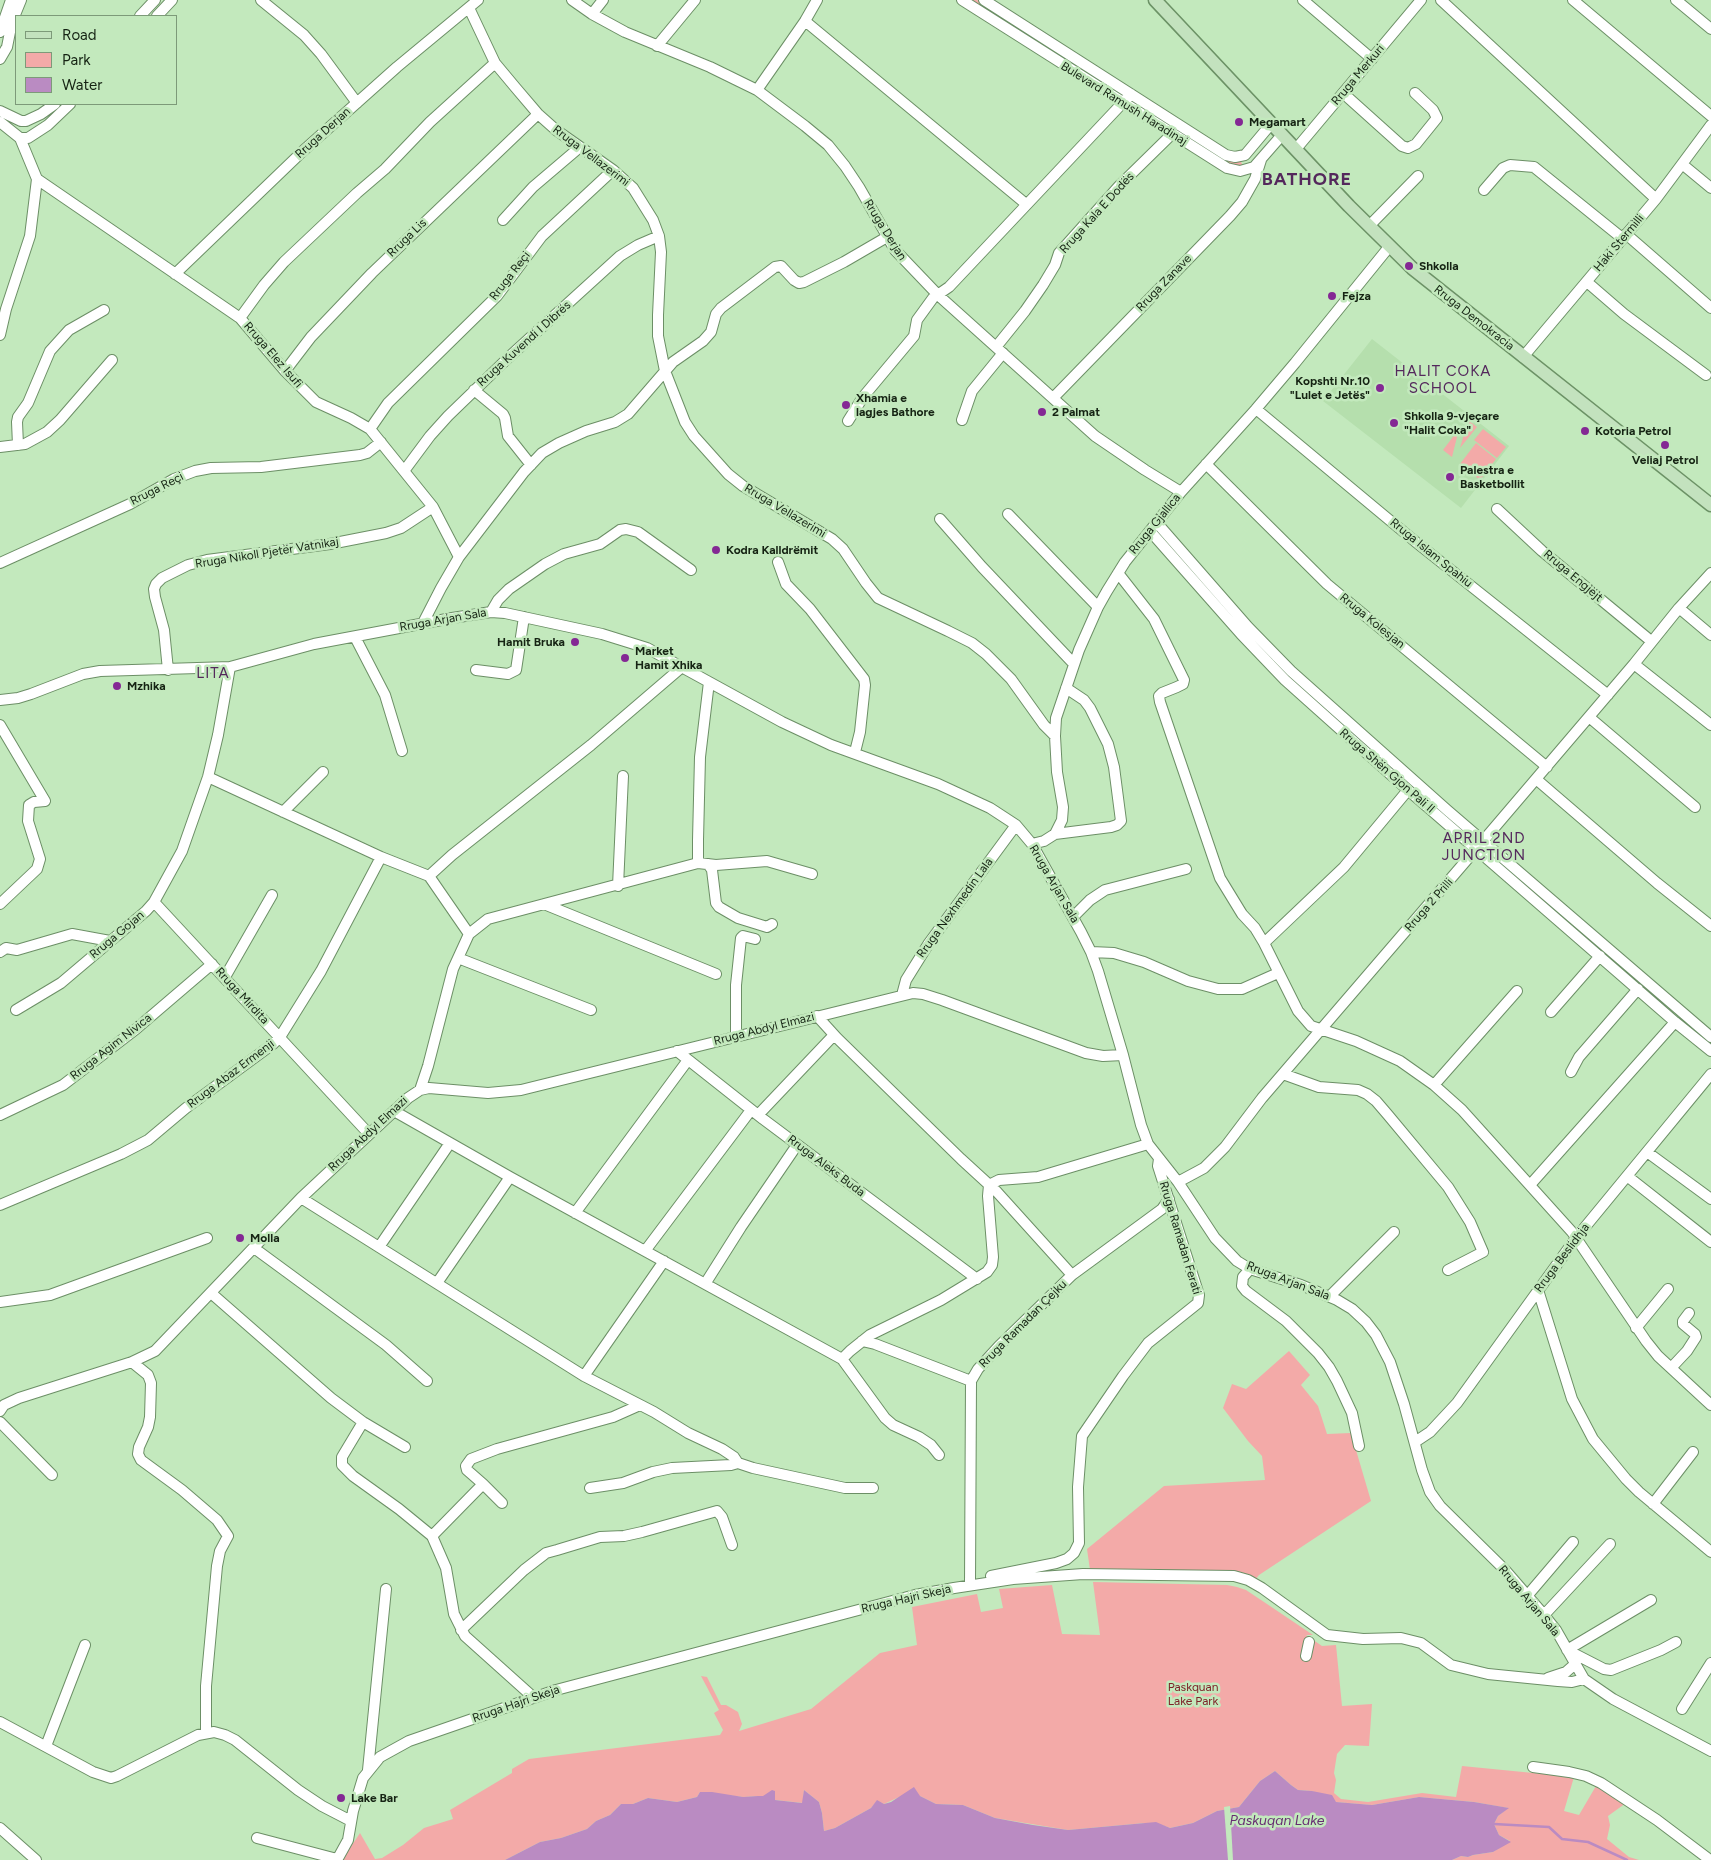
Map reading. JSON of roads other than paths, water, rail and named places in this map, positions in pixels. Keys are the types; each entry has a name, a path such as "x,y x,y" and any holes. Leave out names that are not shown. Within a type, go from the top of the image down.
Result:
{"main road":[{"name":"Rruga Demokracia","path":"1155,0 1389,247 1440,292 1711,505"}],"street":[{"path":"0,32 11,0"},
{"path":"0,59 7,47 12,22 21,0"},
{"path":"141,15 155,0"},
{"path":"157,15 172,0"},
{"path":"261,0 304,35 321,54 357,103"},
{"name":"Rruga Derjan","path":"175,274 304,150 397,67 478,0"},
{"name":"Rruga Derjan","path":"572,0 592,14 625,32 710,67 757,90 828,145 859,187 887,237 905,262 938,296 1095,436 1181,492"},
{"path":"592,14 603,0"},
{"path":"657,46 695,0"},
{"path":"757,90 805,21 817,0"},
{"name":"Bulevard Ramush Haradinaj","path":"962,0 1122,103 1231,170 1250,169 1282,135"},
{"name":"Bulevard Ramush Haradinaj","path":"984,0 1226,155 1239,157 1250,150"},
{"path":"1303,0 1372,59"},
{"name":"Rruga Merkuri","path":"1296,149 1421,0"},
{"path":"1441,0 1656,198"},
{"path":"1573,0 1711,116"},
{"path":"1676,0 1711,28"},
{"name":"Rruga Vellazerimi","path":"469,8 494,63 538,114 556,130 613,170 637,192 653,220 659,236 661,252 658,291 658,336 665,372 684,422 694,436 728,474 760,498 832,539 843,548 869,588 878,598 972,643 986,654 1011,679 1044,726 1055,736"},
{"path":"805,21 1026,204"},
{"path":"240,318 264,285 284,262 385,169 430,122 494,63"},
{"path":"1343,93 1402,146 1408,148 1416,144 1437,118 1433,110 1415,93"},
{"path":"848,422 878,377 914,336 917,320 933,298 948,287 1131,94"},
{"path":"0,335 6,309 30,236 37,179 15,127 23,121 42,114 54,105"},
{"path":"0,122 25,139 48,125 69,105"},
{"path":"0,111 32,126 32,134"},
{"name":"Rruga Lis","path":"285,371 311,337 378,266 538,114"},
{"path":"1261,159 1250,150 1271,124"},
{"name":"Haki Stermilli","path":"1523,357 1656,198 1711,125"},
{"name":"Rruga Kala E Dodës","path":"962,420 972,391 1043,285 1055,265 1059,253 1119,186 1172,134"},
{"path":"503,220 533,187 580,147"},
{"name":"Rruga Zanave","path":"1052,398 1230,216 1242,202 1255,179 1261,159"},
{"path":"1682,164 1711,188"},
{"path":"1484,190 1504,168 1510,165 1534,167 1624,236 1711,308"},
{"name":"Rruga Reçi","path":"370,429 388,403 496,296 542,236 613,170"},
{"path":"1369,226 1418,176"},
{"name":"Rruga Elez Isufi","path":"37,179 240,318 285,371 316,402 370,429 434,507 459,557"},
{"name":"Rruga Kuvendi I Dibrës","path":"404,471 430,436 508,357 620,256 638,245 659,236"},
{"path":"423,623 459,557 531,465 542,454 559,443 586,431 614,422 628,414 674,362 703,341 711,332 716,314 721,308 775,267 781,266 794,280 799,283 804,282 887,237"},
{"name":"Rruga Gjallica","path":"1054,834 1062,820 1063,807 1057,772 1056,718 1074,664 1098,607 1118,573 1181,492 1256,409 1389,247"},
{"path":"1587,282 1624,314 1706,375"},
{"path":"18,445 16,422 28,403 50,351 69,330 104,310"},
{"path":"0,447 18,445 33,440 47,432 60,420 112,360"},
{"path":"474,390 503,414 508,436 531,465"},
{"name":"Rruga Islam Spahiu","path":"1256,409 1417,543 1608,695"},
{"name":"Rruga Reçi","path":"0,563 130,504 174,479 194,471 211,468 261,467 360,455 367,453 381,442"},
{"name":"Rruga Kolesjan","path":"1206,464 1327,584 1547,767"},
{"name":"Rruga Nikoll Pjetër Vatnikaj","path":"168,670 164,630 154,589 162,578 188,565 207,560 304,548 379,535 401,528 434,507"},
{"name":"Rruga Engjëjt","path":"1497,509 1542,551 1651,641"},
{"path":"1008,514 1098,607"},
{"path":"940,519 982,567 1074,664"},
{"name":"Rruga Shën Gjon Pali II","path":"1154,527 1264,660 1330,721 1408,790 1480,845 1711,1037"},
{"name":"Rruga Shën Gjon Pali II","path":"1154,527 1290,671 1600,956 1711,1051"},
{"path":"491,612 498,600 509,589 545,564 564,554 600,544 620,530 626,529 638,532 690,570"},
{"path":"778,562 786,584 810,609 864,679 860,732 855,752"},
{"path":"1118,573 1154,619 1184,680 1177,687 1162,693 1159,696 1160,702 1220,878 1242,914 1264,943 1290,997 1304,1019 1311,1026 1378,1050 1417,1071 1434,1084 1482,1131 1576,1238 1616,1295 1636,1328 1658,1356 1711,1405"},
{"name":"Rruga 2 Prilli","path":"1178,1182 1204,1168 1212,1160 1283,1074 1608,695 1679,608 1711,573"},
{"path":"1679,608 1711,635"},
{"name":"Rruga Arjan Sala","path":"0,700 24,696 84,674 100,671 230,667 298,648 423,623 491,612 524,617 623,640 647,648 782,722 831,744 938,784 990,808 1016,825 1032,844 1073,917 1091,952 1148,1144 1178,1182 1215,1238 1237,1261 1250,1269 1330,1296 1352,1309 1366,1322 1384,1347 1397,1382 1426,1483 1440,1506 1505,1570 1544,1615 1584,1679 1613,1699 1711,1751"},
{"path":"476,670 508,674 516,670 524,617"},
{"path":"355,636 385,696 402,752"},
{"path":"1634,664 1711,725"},
{"name":"Rruga Gojan","path":"16,1010 61,983 146,911 154,902 182,851 208,777 218,735 230,667"},
{"path":"429,876 591,745 682,667"},
{"path":"709,682 700,757 698,840 703,864 712,870 716,903 719,907 738,918 768,927 772,924"},
{"path":"1032,844 1044,841 1054,834 1111,827 1121,821 1114,767 1108,744 1084,700 1066,688"},
{"path":"1589,716 1694,807"},
{"path":"0,725 46,801 34,802 29,805 28,821 40,859 37,869 0,904"},
{"path":"283,812 323,772"},
{"path":"618,886 624,776"},
{"path":"208,777 381,857 429,876 469,934"},
{"path":"1536,779 1657,883 1711,926"},
{"path":"1264,943 1344,867 1408,790"},
{"name":"Rruga Nexhmedin Lala","path":"902,995 906,980 929,943 1016,825"},
{"name":"Rruga Abaz Ermenji","path":"0,1206 148,1140 186,1108 280,1037 321,971 381,857"},
{"path":"420,1090 435,1041 443,1003 458,958 469,934 488,919 499,914 703,864 767,861 812,874"},
{"path":"1073,917 1090,900 1105,890 1186,869"},
{"path":"225,977 272,894"},
{"name":"Rruga Mirdita","path":"154,902 369,1134"},
{"path":"544,904 716,974"},
{"path":"0,952 6,948 17,950 72,934 110,941"},
{"path":"736,1036 736,985 741,938 743,936 755,939"},
{"path":"1091,952 1108,952 1129,957 1188,981 1218,989 1242,989 1278,973"},
{"path":"1551,1012 1600,956"},
{"path":"458,958 591,1010"},
{"name":"Rruga Agim Nivica","path":"0,1115 63,1085 136,1029 212,964"},
{"path":"1434,1084 1517,990"},
{"path":"1571,1072 1579,1058 1638,990"},
{"name":"Rruga Abdyl Elmazi","path":"0,1411 4,1405 19,1398 132,1362 155,1351 301,1198 408,1098 420,1090 429,1088 488,1093 521,1090 902,995 923,994 1086,1053 1104,1056 1123,1055"},
{"path":"817,1016 961,1160 989,1185 1072,1275"},
{"path":"1530,1185 1675,1022"},
{"path":"645,1251 755,1112 834,1035"},
{"name":"Rruga Aleks Buda","path":"677,1051 797,1145 977,1279"},
{"path":"576,1213 688,1060"},
{"path":"1283,1074 1319,1086 1358,1090 1376,1101 1388,1115 1448,1188 1470,1222 1483,1252 1448,1270"},
{"name":"Rruga Beslidhja","path":"1415,1442 1430,1432 1458,1403 1576,1238 1711,1074"},
{"path":"394,1111 842,1360 885,1418 893,1425 931,1445 939,1455"},
{"path":"379,1248 450,1143"},
{"path":"989,1185 999,1180 1038,1177 1148,1144"},
{"path":"705,1284 797,1145"},
{"path":"1647,1152 1711,1199"},
{"name":"Rruga Ramadan Ferati","path":"970,1583 1038,1568 1067,1559 1074,1553 1079,1543 1078,1487 1082,1436 1123,1376 1148,1344 1198,1304 1199,1295 1158,1166 1159,1158"},
{"path":"1627,1176 1711,1242"},
{"path":"437,1283 510,1177"},
{"path":"842,1360 870,1335 941,1300 987,1272 992,1266 993,1256 988,1196 989,1185"},
{"path":"301,1198 584,1376 654,1412 688,1433 722,1449 734,1457 738,1463"},
{"name":"Rruga Ramadan Çejku","path":"970,1583 970,1381 999,1346 1072,1275 1162,1209 1169,1200"},
{"path":"1330,1296 1394,1232"},
{"path":"0,1302 50,1294 207,1238"},
{"path":"254,1248 386,1345 427,1381"},
{"path":"584,1376 664,1261"},
{"path":"1250,1269 1243,1277 1242,1286 1246,1291 1286,1321 1304,1338 1329,1367 1352,1413 1359,1446"},
{"path":"1636,1328 1668,1289"},
{"path":"1538,1290 1565,1381 1581,1420 1593,1439 1626,1479 1711,1552"},
{"path":"211,1293 331,1398 363,1422 405,1447"},
{"path":"1671,1368 1687,1351 1696,1336 1682,1321 1689,1313"},
{"path":"862,1341 875,1344 970,1381"},
{"path":"132,1362 148,1375 151,1383 151,1409 148,1427 138,1454 141,1460 182,1490 217,1520 228,1536 220,1551 217,1566 206,1686 206,1732"},
{"path":"502,1503 467,1470 466,1466 471,1459 504,1447 613,1417 640,1405"},
{"path":"0,1422 52,1475"},
{"path":"363,1422 342,1457 342,1465 353,1476 399,1509 432,1536 446,1568 454,1614 461,1630 474,1645 533,1697"},
{"path":"1653,1504 1693,1452"},
{"path":"590,1488 623,1483 653,1472 672,1468 738,1463 845,1488 874,1488"},
{"path":"432,1536 483,1484"},
{"path":"461,1630 524,1570 546,1553 600,1537 624,1536 717,1511 722,1517 732,1545"},
{"path":"1527,1596 1574,1542"},
{"path":"1544,1615 1610,1544"},
{"name":"Rruga Hajri Skeja","path":"337,1860 353,1830 363,1778 380,1757 409,1741 533,1697 915,1595 970,1583 1083,1574 1234,1576 1248,1580 1262,1588 1327,1635 1363,1639 1401,1638 1421,1643 1451,1665 1488,1674 1572,1682 1584,1679"},
{"path":"368,1770 386,1589"},
{"path":"1567,1650 1651,1600"},
{"path":"1306,1656 1309,1642"},
{"path":"1567,1650 1604,1669 1611,1670 1662,1650 1676,1642"},
{"path":"46,1746 86,1645"},
{"path":"1682,1709 1711,1662"},
{"name":"Rruga Hajri Skeja","path":"1542,1679 1566,1672 1574,1665"},
{"path":"0,1722 93,1772 111,1778 198,1735 214,1732 225,1735 235,1740 298,1790 353,1830"},
{"path":"1533,1767 1578,1774 1601,1783 1657,1820 1710,1860"},
{"path":"0,1828 36,1860"},
{"path":"257,1838 337,1860"}],"water":[{"name":"Paskuqan Lake","path":"1275,1771 1298,1790 1332,1795 1336,1802 1372,1805 1419,1797 1474,1802 1509,1808 1498,1816 1494,1824 1499,1835 1511,1842 1493,1852 1468,1857 1461,1856 1452,1860 505,1860 540,1842 561,1838 587,1829 596,1821 610,1815 621,1804 633,1804 648,1798 677,1802 697,1797 700,1792 743,1797 763,1796 772,1790 775,1791 775,1800 802,1803 804,1790 819,1802 824,1831 835,1828 871,1808 877,1800 884,1804 891,1802 914,1787 920,1796 936,1804 963,1805 995,1818 1033,1825 1068,1830 1156,1822 1170,1828 1193,1823 1217,1811 1239,1807 1260,1781"}],"waterway":[{"path":"1494,1824 1549,1827 1562,1839 1588,1842 1627,1860"}],"place":[{"name":"Megamart","path":"1239,122"},
{"name":"Shkolla","path":"1409,266"},
{"name":"Fejza","path":"1332,296"},
{"name":"Kopshti Nr.10 \"Lulet e Jetës\"","path":"1380,388"},
{"name":"Xhamia e lagjes Bathore","path":"846,405"},
{"name":"2 Palmat","path":"1042,412"},
{"name":"Shkolla 9-vjeçare \"Halit Coka\"","path":"1394,423"},
{"name":"Kotoria Petrol","path":"1585,431"},
{"name":"Veliaj Petrol","path":"1665,445"},
{"name":"Palestra e Basketbollit","path":"1450,477"},
{"name":"Kodra Kalldrëmit","path":"716,550"},
{"name":"Hamit Bruka","path":"575,642"},
{"name":"Market Hamit Xhika","path":"625,658"},
{"name":"Mzhika","path":"117,686"},
{"name":"Molla","path":"240,1238"},
{"name":"Lake Bar","path":"341,1798"}],"district":[{"name":"BATHORE","path":"1307,180"},
{"name":"HALIT COKA SCHOOL","path":"1443,380"},
{"name":"LITA","path":"213,674"},
{"name":"APRIL 2ND JUNCTION","path":"1484,848"}],"park label":[{"name":"Paskquan Lake Park","path":"1193,1694"}]}
